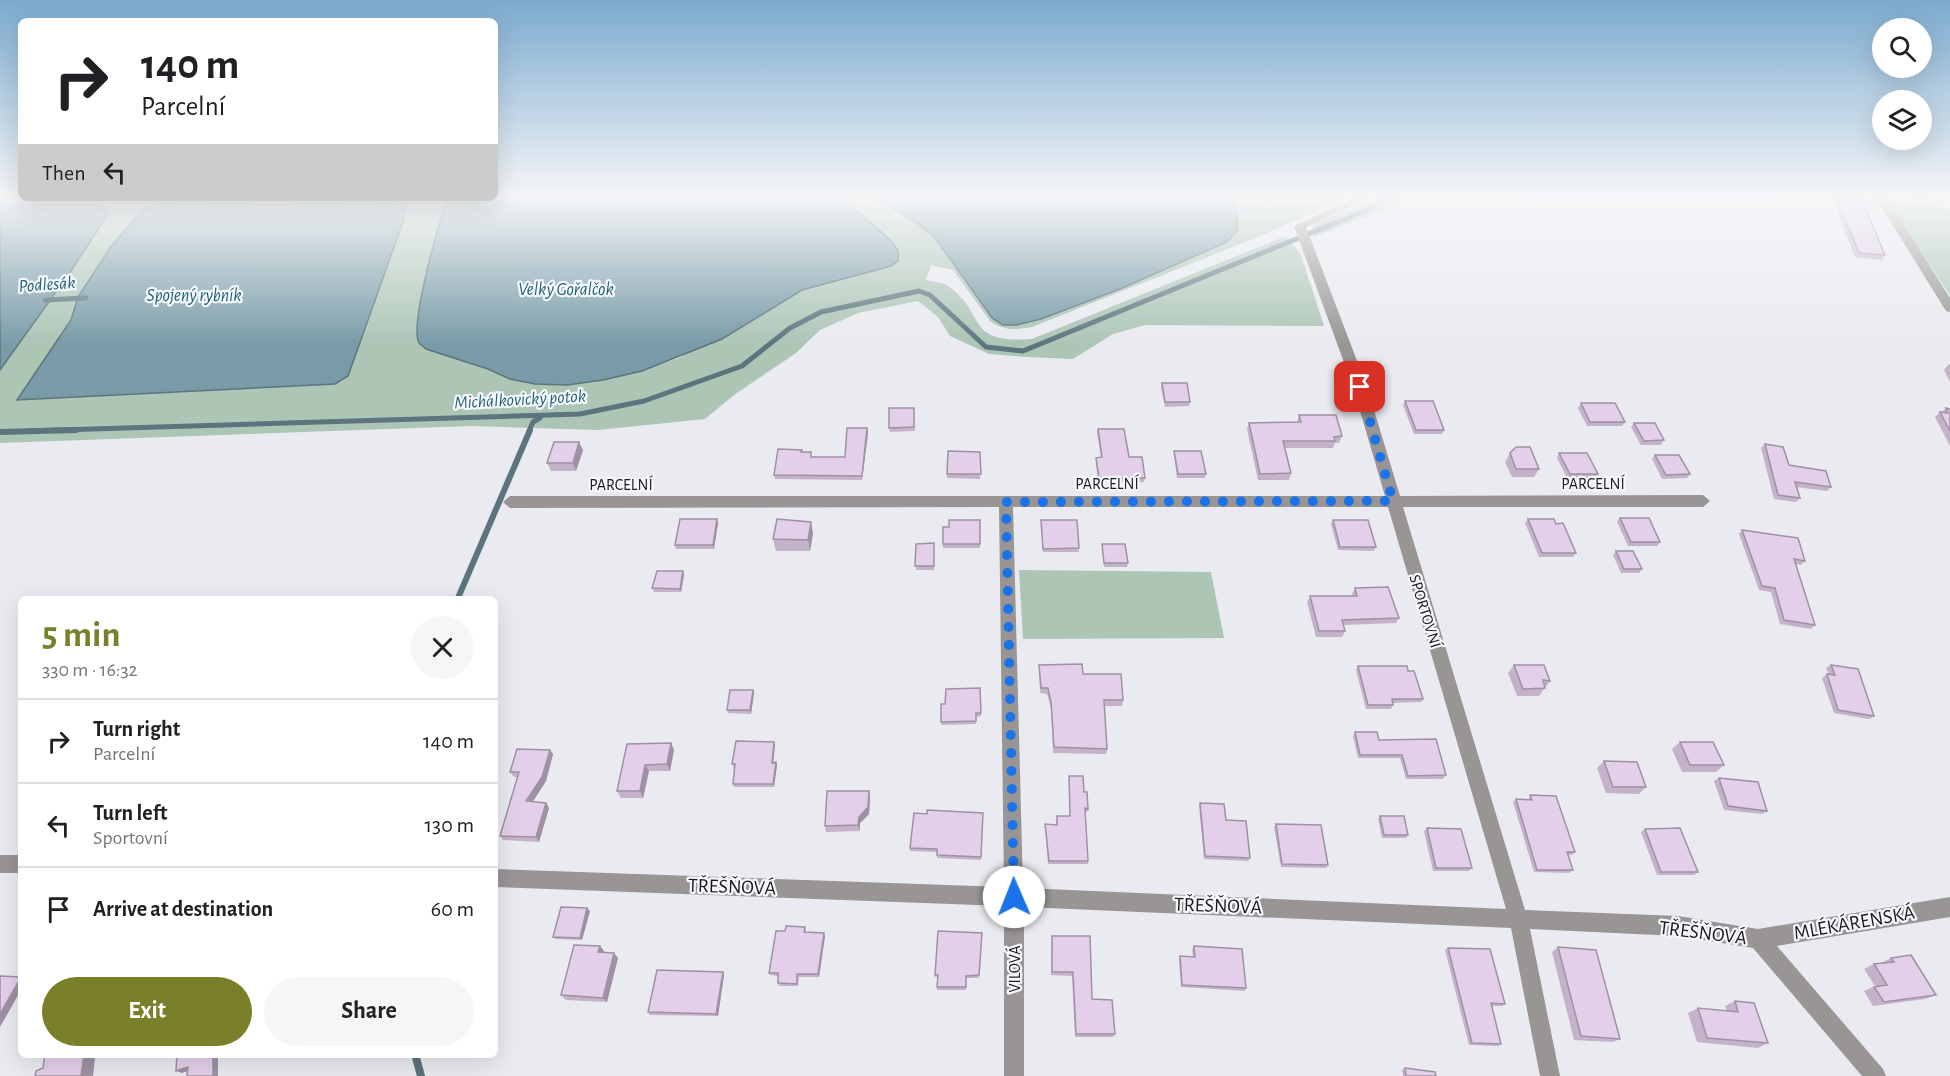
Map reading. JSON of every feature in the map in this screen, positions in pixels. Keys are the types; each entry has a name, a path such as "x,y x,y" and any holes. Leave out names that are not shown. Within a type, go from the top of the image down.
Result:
{"street":[{"name":"SPORTOVNÍ","path":"1307,245 1360,387 1518,917 1550,1076"},
{"path":"1911,245 1950,308"},
{"name":"PARCELNÍ","path":"510,502 1703,501"},
{"name":"VILOVÁ","path":"1006,502 1014,897 1014,1076"},
{"path":"0,864 18,864"},
{"name":"TŘEŠŇOVÁ","path":"498,878 1518,917 1678,926 1758,939 1876,1076"},
{"name":"MLÉKÁRENSKÁ","path":"1758,939 1950,907"}],"green space":[{"path":"88,245 112,245 78,297 71,320 17,400 157,392 348,376 360,337 337,245 434,245 417,330 426,349 488,369 510,379 603,380 642,371 679,358 802,290 833,281 847,245 940,245 992,318 1041,319 1120,289 1220,245 1237,245 1032,327 1021,329 1000,327 990,321 953,270 931,265 926,280 948,286 960,297 986,332 995,337 1032,339 1263,245 1293,245 1301,255 1324,326 1145,325 1113,334 1073,359 1027,357 989,354 950,336 938,317 918,301 858,313 820,330 796,353 734,395 705,419 598,430 472,426 0,443 0,370"},
{"path":"1916,245 1950,245 1950,295"},
{"path":"1019,570 1211,572 1224,638 1023,639"}],"water":[{"path":"0,245 88,245 71,271 0,370"},
{"name":"Spojený rybník","path":"112,245 395,245 348,376 335,384 17,400 71,320 78,297"},
{"name":"Velký Gořalčok","path":"433,245 894,245 898,251 898,261 891,266 802,290 722,339 642,371 567,385 535,384 510,379 488,369 426,349 419,343 418,316"},
{"path":"940,245 1220,245 1120,289 1041,319 1016,325 1003,325 992,318"}],"building":[{"path":"1856,245 1881,245 1885,255 1859,253"},
{"path":"1162,383 1187,383 1190,402 1165,402"},
{"path":"1405,401 1433,401 1444,430 1416,430"},
{"path":"1581,403 1615,403 1625,422 1590,422"},
{"path":"889,408 914,408 914,427 889,428"},
{"path":"1946,408 1950,409 1950,431 1940,412 1948,413"},
{"path":"1299,415 1336,415 1342,436 1334,437 1335,441 1283,441 1291,473 1260,474 1249,423 1301,422"},
{"path":"1634,423 1655,423 1664,440 1644,441"},
{"path":"847,428 867,428 862,476 774,475 778,449 811,452 811,457 845,457"},
{"path":"1098,429 1124,429 1129,457 1142,457 1145,478 1099,478 1096,458 1102,457"},
{"path":"554,442 579,442 573,463 547,463"},
{"path":"1765,444 1783,447 1789,465 1826,471 1831,487 1795,482 1800,498 1778,495"},
{"path":"1516,447 1530,447 1539,469 1516,469 1510,453"},
{"path":"948,451 980,452 981,474 947,474"},
{"path":"1174,451 1201,451 1206,474 1178,474"},
{"path":"1559,453 1587,453 1598,474 1570,474"},
{"path":"1655,455 1679,455 1690,474 1666,475"},
{"path":"1620,518 1649,518 1660,542 1631,542"},
{"path":"680,519 717,519 713,545 675,545"},
{"path":"777,519 811,522 808,540 773,539"},
{"path":"1528,519 1554,519 1556,524 1563,523 1576,553 1542,553"},
{"path":"949,520 980,520 980,544 943,544 943,527 949,527"},
{"path":"1041,520 1077,520 1079,548 1043,549"},
{"path":"1333,520 1368,520 1376,547 1340,547"},
{"path":"1742,530 1798,538 1805,561 1794,559 1815,625 1784,620 1775,588 1762,586"},
{"path":"934,543 934,566 915,566 916,544"},
{"path":"1102,544 1125,544 1128,563 1104,563"},
{"path":"1616,551 1633,551 1642,569 1624,569"},
{"path":"657,571 683,571 680,589 652,588"},
{"path":"1388,587 1399,618 1342,620 1345,631 1319,631 1310,596 1357,596 1355,588"},
{"path":"1082,664 1083,674 1121,674 1123,700 1104,700 1107,749 1054,747 1051,702 1048,688 1041,688 1039,665"},
{"path":"1514,665 1544,665 1550,681 1543,680 1545,688 1523,689"},
{"path":"1831,665 1858,669 1874,716 1838,710 1827,674 1835,675"},
{"path":"1358,666 1407,666 1408,671 1414,671 1423,699 1392,699 1393,705 1368,705"},
{"path":"980,688 981,713 976,713 976,721 941,722 941,704 945,704 946,689"},
{"path":"730,690 753,690 750,710 727,710"},
{"path":"1355,732 1377,732 1379,740 1436,739 1446,775 1408,776 1402,755 1360,755"},
{"path":"736,741 774,742 772,763 776,762 773,784 733,784 735,764 732,764"},
{"path":"1680,742 1713,742 1724,765 1690,765"},
{"path":"671,743 667,764 645,765 640,791 617,791 627,744"},
{"path":"517,749 550,750 542,777 526,801 546,803 536,837 500,836 519,772 510,772"},
{"path":"1604,761 1637,762 1646,787 1613,787"},
{"path":"1069,776 1083,776 1084,792 1087,792 1088,809 1085,808 1088,861 1049,861 1045,824 1057,825 1057,816 1070,816"},
{"path":"1719,778 1758,782 1767,811 1728,806"},
{"path":"827,791 869,791 868,807 859,817 858,825 825,826"},
{"path":"1530,795 1556,796 1575,852 1567,852 1573,870 1537,870 1516,799 1532,800"},
{"path":"1200,803 1224,804 1226,820 1246,821 1250,858 1205,856"},
{"path":"927,810 983,813 981,857 937,855 937,849 910,848 914,813 927,814"},
{"path":"1380,816 1404,816 1408,835 1384,835"},
{"path":"1276,824 1321,825 1328,865 1282,864"},
{"path":"1427,828 1461,829 1472,868 1436,868"},
{"path":"1680,828 1698,872 1661,872 1645,829"},
{"path":"561,907 587,908 580,938 553,937"},
{"path":"786,926 805,927 804,932 824,933 818,974 797,974 797,984 778,983 778,973 769,973 776,931 785,931"},
{"path":"938,931 982,933 979,975 966,976 966,987 937,987 938,975 935,975"},
{"path":"1052,936 1090,936 1092,999 1112,1000 1115,1034 1076,1034 1073,972 1052,972"},
{"path":"574,945 600,946 598,952 614,953 603,998 561,995"},
{"path":"1194,946 1242,949 1246,988 1182,985 1180,956 1195,957"},
{"path":"1558,947 1596,950 1620,1039 1581,1036"},
{"path":"1448,948 1490,949 1505,1004 1491,1003 1501,1044 1472,1043"},
{"path":"1911,955 1936,995 1884,1002 1874,987 1887,985 1874,964 1894,962 1891,958"},
{"path":"657,970 723,972 716,1014 648,1012"},
{"path":"0,976 18,977 18,982 0,1014"},
{"path":"1735,1001 1754,1003 1768,1043 1707,1038 1698,1008 1738,1012"},
{"path":"44,1058 83,1058 81,1076 35,1076 36,1071 43,1068"},
{"path":"177,1058 213,1058 213,1076 187,1076 188,1067 176,1071"},
{"path":"1405,1068 1435,1072 1436,1076 1406,1076"}],"waterway":[{"name":"Michálkovický potok","path":"27,431 580,414 644,401 742,366 790,328 821,312 919,291 930,295 986,347 1023,351 1281,245"},
{"name":"Podlesák","path":"45,300 86,298"},
{"path":"529,431 533,422 540,418"},
{"name":"Michálkovický potok","path":"0,432 76,430"},
{"path":"459,596 530,430"},
{"path":"416,1058 421,1076"}],"route":[{"path":"1014,897 1006,502 1393,501 1360,387"}]}
